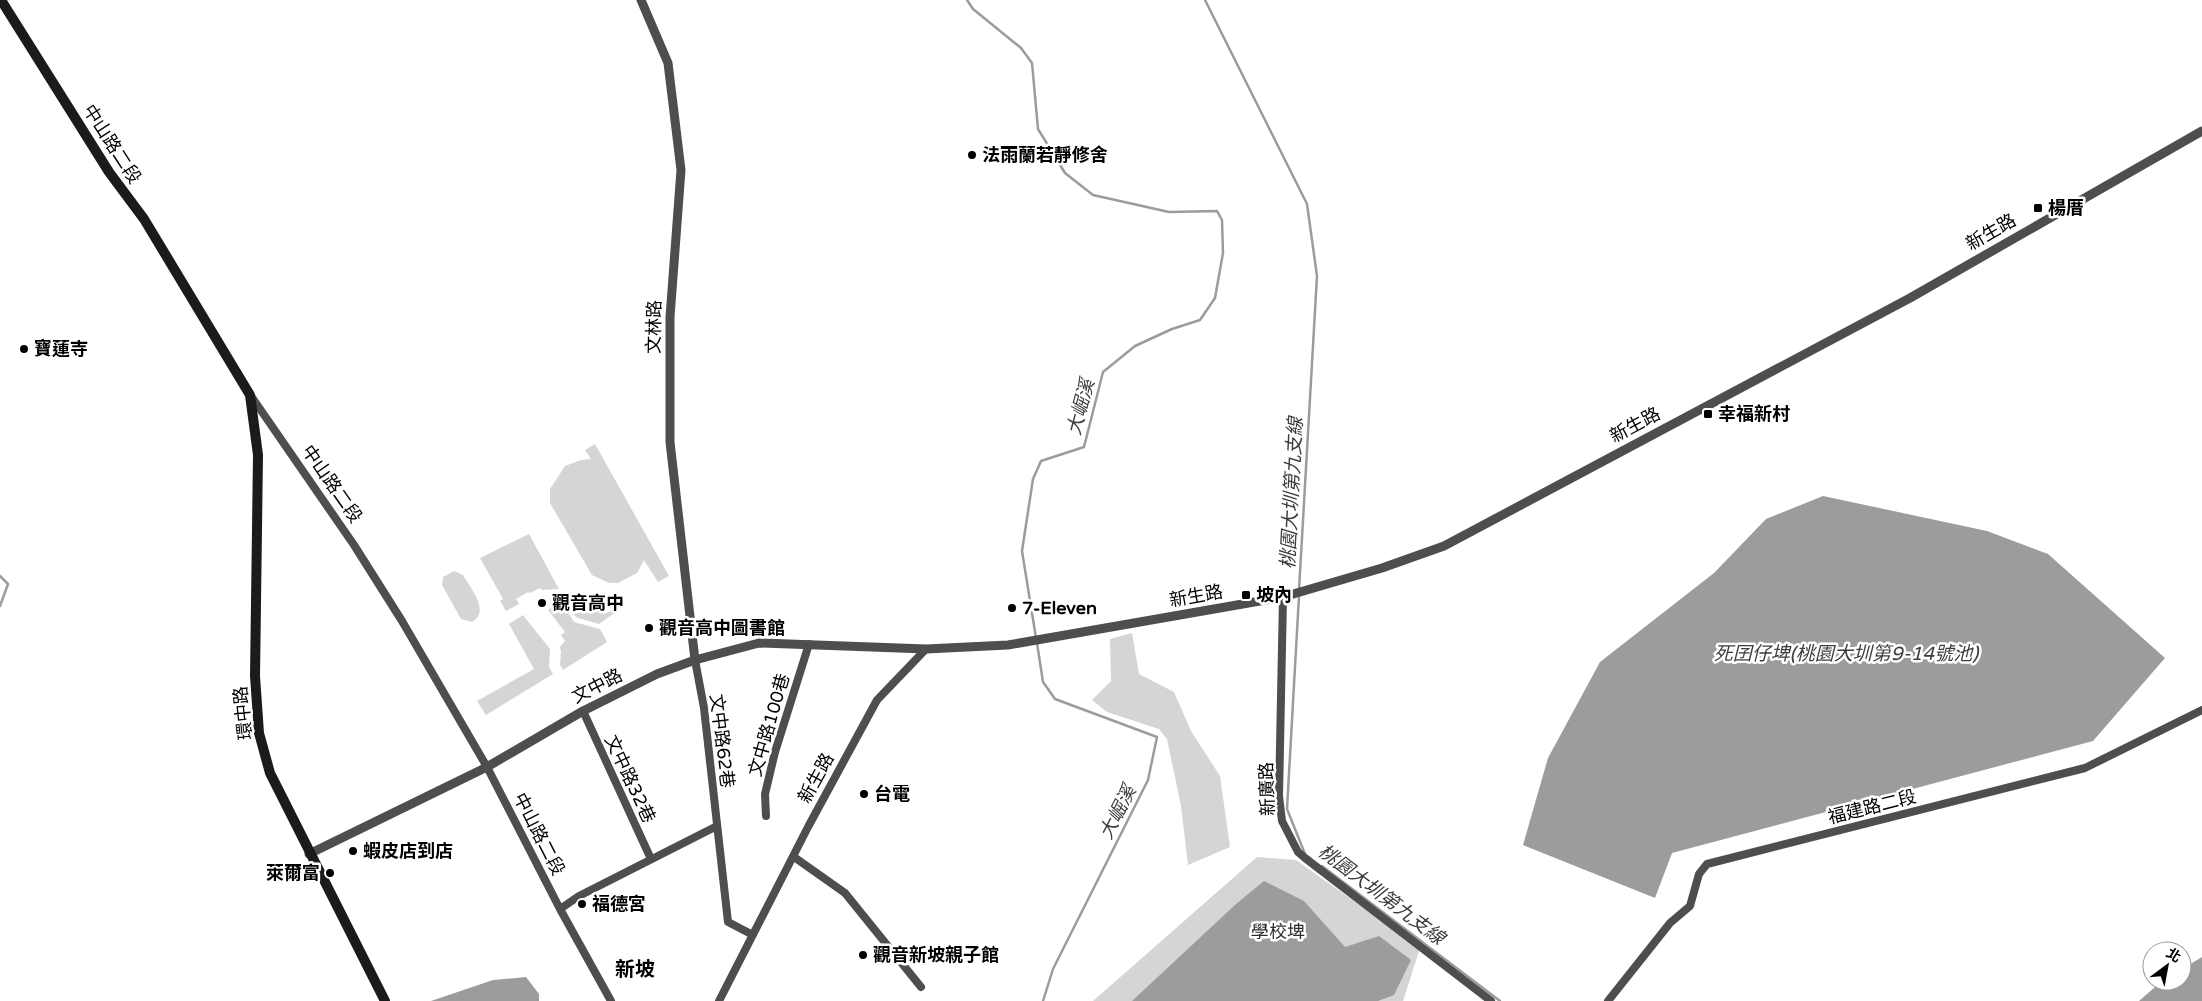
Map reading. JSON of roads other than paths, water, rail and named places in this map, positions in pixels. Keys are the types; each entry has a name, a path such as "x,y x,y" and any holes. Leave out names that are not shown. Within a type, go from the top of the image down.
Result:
{"main road":[{"name":"中山路二段","path":"1,0 108,172 144,220 250,395"},
{"name":"環中路","path":"250,395 258,454 255,676 259,733 270,773 384,1001"}],"street":[{"name":"文林路","path":"641,0 668,63 681,170 670,317 670,442 695,660"},
{"name":"新生路","path":"719,1001 808,827 877,700 926,649 1008,645 1284,596 1382,568 1444,546 1910,298 2202,131"},
{"name":"中山路二段","path":"250,395 359,552 402,621 487,767 560,909 611,1001"},
{"name":"新廣路","path":"1284,596 1280,796 1282,821 1298,852 1304,858 1491,1001"},
{"name":"文中路","path":"310,854 487,767 582,711 656,674 695,660 759,642 926,649"},
{"name":"文中路100巷","path":"766,816 765,794 777,745 809,644"},
{"name":"文中路62巷","path":"695,660 704,708 728,922 753,935"},
{"name":"福建路二段","path":"1608,1001 1670,923 1690,906 1699,874 1707,864 2085,768 2202,710"},
{"name":"文中路32巷","path":"582,711 651,860"},
{"path":"560,909 579,896 717,826"},
{"path":"794,857 845,893 921,987"}],"water":[{"name":"死囝仔埤(桃園大圳第9-14號池)","path":"1823,496 1987,531 2048,554 2165,658 2093,741 1672,853 1655,898 1523,845 1548,758 1600,662 1714,573 1766,519"},
{"name":"學校埤","path":"1264,881 1304,901 1345,947 1379,936 1411,960 1394,995 1378,1001 1132,1001 1236,904"},
{"path":"2202,957 2202,1001 2139,1001 2150,991 2192,991 2192,963"},
{"path":"526,977 539,994 539,1001 431,1001 493,980"}],"waterway":[{"name":"大崛溪","path":"967,0 973,9 1021,48 1032,63 1038,129 1065,173 1093,195 1169,212 1217,211 1222,220 1223,253 1215,298 1200,320 1172,329 1135,346 1103,372 1084,447 1041,461 1033,479 1022,551 1036,638"},
{"name":"桃園大圳第九支線","path":"1205,0 1307,204 1317,276 1299,590"},
{"path":"0,576 8,584 0,606"},
{"name":"桃園大圳第九支線","path":"1299,596 1287,809 1305,854"},
{"name":"大崛溪","path":"1037,643 1043,682 1055,699 1157,737 1148,780 1053,969 1043,1001"},
{"name":"桃園大圳第九支線","path":"1322,866 1500,1001"}],"place":[{"name":"法雨蘭若靜修舍","path":"972,155"},
{"name":"楊厝","path":"2038,208"},
{"name":"寶蓮寺","path":"24,349"},
{"name":"幸福新村","path":"1708,414"},
{"name":"坡內","path":"1246,595"},
{"name":"觀音高中","path":"542,603"},
{"name":"7-Eleven","path":"1012,608"},
{"name":"觀音高中圖書館","path":"649,628"},
{"name":"台電","path":"864,794"},
{"name":"蝦皮店到店","path":"353,851"},
{"name":"萊爾富","path":"330,873"},
{"name":"福德宮","path":"582,904"},
{"name":"觀音新坡親子館","path":"863,955"}],"district":[{"name":"新坡","path":"635,969"}]}
